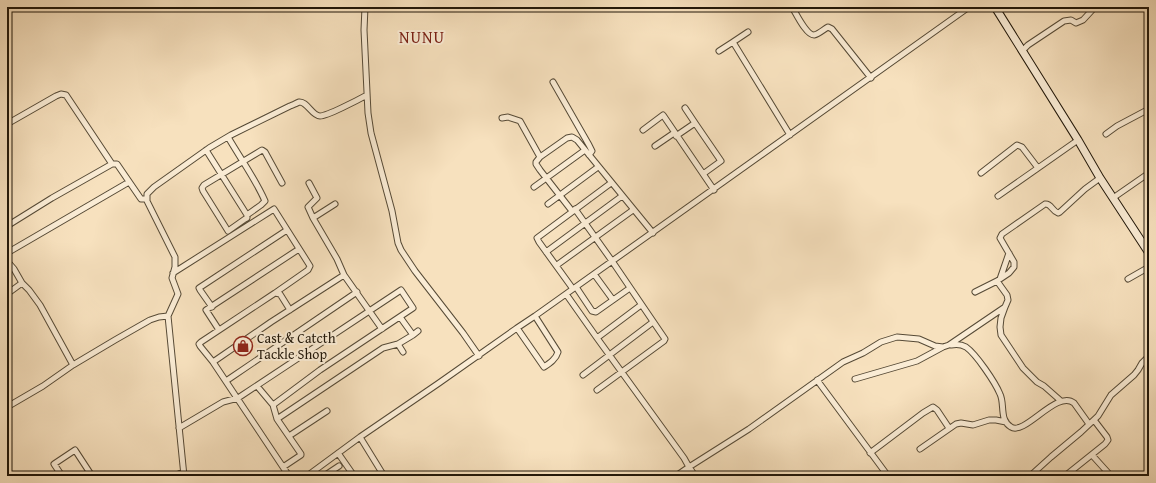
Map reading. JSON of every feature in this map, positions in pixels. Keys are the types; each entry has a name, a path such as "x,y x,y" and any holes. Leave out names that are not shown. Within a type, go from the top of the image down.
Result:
{"main road":[{"path":"995,7 1100,178 1149,252"}],"street":[{"path":"365,7 364,30 367,95 371,133 392,211 398,243 415,271 439,304 463,333 478,356"},
{"path":"792,7 805,28 811,34 815,34 828,27 832,29 871,78"},
{"path":"307,476 360,437 714,190 969,7"},
{"path":"1022,51 1028,45 1064,21 1071,20 1076,23 1083,20 1095,7"},
{"path":"719,52 748,32"},
{"path":"733,42 790,135"},
{"path":"534,187 587,152 592,151 553,82"},
{"path":"7,124 56,96 66,94 112,164"},
{"path":"175,476 183,474 168,316 178,294 172,278 175,267 175,257 157,222 147,198 147,194 150,190 206,150 228,137 290,106 300,102 315,114 320,116 330,113 367,95"},
{"path":"685,108 721,161 703,174"},
{"path":"1106,134 1117,126 1149,109"},
{"path":"643,130 663,115 675,135 714,190"},
{"path":"502,118 520,121 540,157"},
{"path":"655,146 695,123"},
{"path":"597,390 665,340 665,337 641,305 586,224 560,195 536,164 537,160 572,136 587,152 653,233"},
{"path":"228,137 243,162 265,200 261,205 247,215 247,218 228,230 202,189 204,185 243,162 258,152 263,150 282,183"},
{"path":"998,196 1078,140"},
{"path":"981,173 1017,145 1022,147 1038,168"},
{"path":"206,150 247,215"},
{"path":"7,226 52,198 112,164 118,164 141,199 147,198"},
{"path":"548,204 598,166"},
{"path":"1113,198 1149,173"},
{"path":"975,292 999,280 1009,273 1014,267 1014,262 1000,238 1002,234 1045,204 1050,205 1055,212 1060,212 1085,189 1100,178"},
{"path":"7,253 129,182"},
{"path":"611,182 538,236 537,239 594,312 630,288"},
{"path":"309,183 317,198 308,207 313,218 344,275 382,329"},
{"path":"546,252 622,196"},
{"path":"313,218 335,204"},
{"path":"173,273 274,209 310,266 310,268 275,293 199,344 238,398 289,476"},
{"path":"556,265 633,210"},
{"path":"212,307 199,288 287,230"},
{"path":"219,330 206,310 299,249"},
{"path":"1009,254 999,280 1008,300 1001,318 1001,335 1023,368 1037,382 1044,386 1061,401"},
{"path":"7,261 14,269 22,283 40,305 73,364"},
{"path":"1128,280 1149,267"},
{"path":"594,274 613,300"},
{"path":"213,362 344,275"},
{"path":"7,294 22,283"},
{"path":"179,428 222,402 238,398 401,290 413,308 320,370 273,405"},
{"path":"226,381 357,292"},
{"path":"275,293 280,294 290,310"},
{"path":"566,294 596,338 684,458 695,476"},
{"path":"596,338 641,305"},
{"path":"855,379 917,361 949,345 1005,307"},
{"path":"7,407 43,386 73,364 150,320 168,316"},
{"path":"517,328 544,367 557,357 558,352 535,316"},
{"path":"400,317 413,335"},
{"path":"583,375 653,322"},
{"path":"277,419 383,348 398,344 418,331"},
{"path":"676,476 749,429 842,362 881,342 897,337 919,339 935,346 943,347 960,344 965,347 973,354 1000,395 1003,417 1011,428 1016,429 1026,424 1047,409 1061,401 1068,399 1074,403 1089,424"},
{"path":"398,344 403,352"},
{"path":"1030,476 1094,420 1101,412 1110,395 1138,370 1149,356"},
{"path":"817,380 888,476"},
{"path":"257,386 273,405 277,419 301,454 283,467"},
{"path":"870,453 932,407 937,410 949,428"},
{"path":"289,436 327,411"},
{"path":"920,449 956,424 961,423 973,425 989,420 1006,422"},
{"path":"1065,476 1072,474 1108,440 1094,420"},
{"path":"360,437 384,476"},
{"path":"62,476 54,464 75,450 92,476"},
{"path":"338,453 354,476"},
{"path":"1092,455 1111,476"},
{"path":"324,476 339,466"}],"place":[{"name":"Cast & Catcth Tackle Shop","path":"243,346"}],"district":[{"name":"NUNU","path":"422,37"}]}
